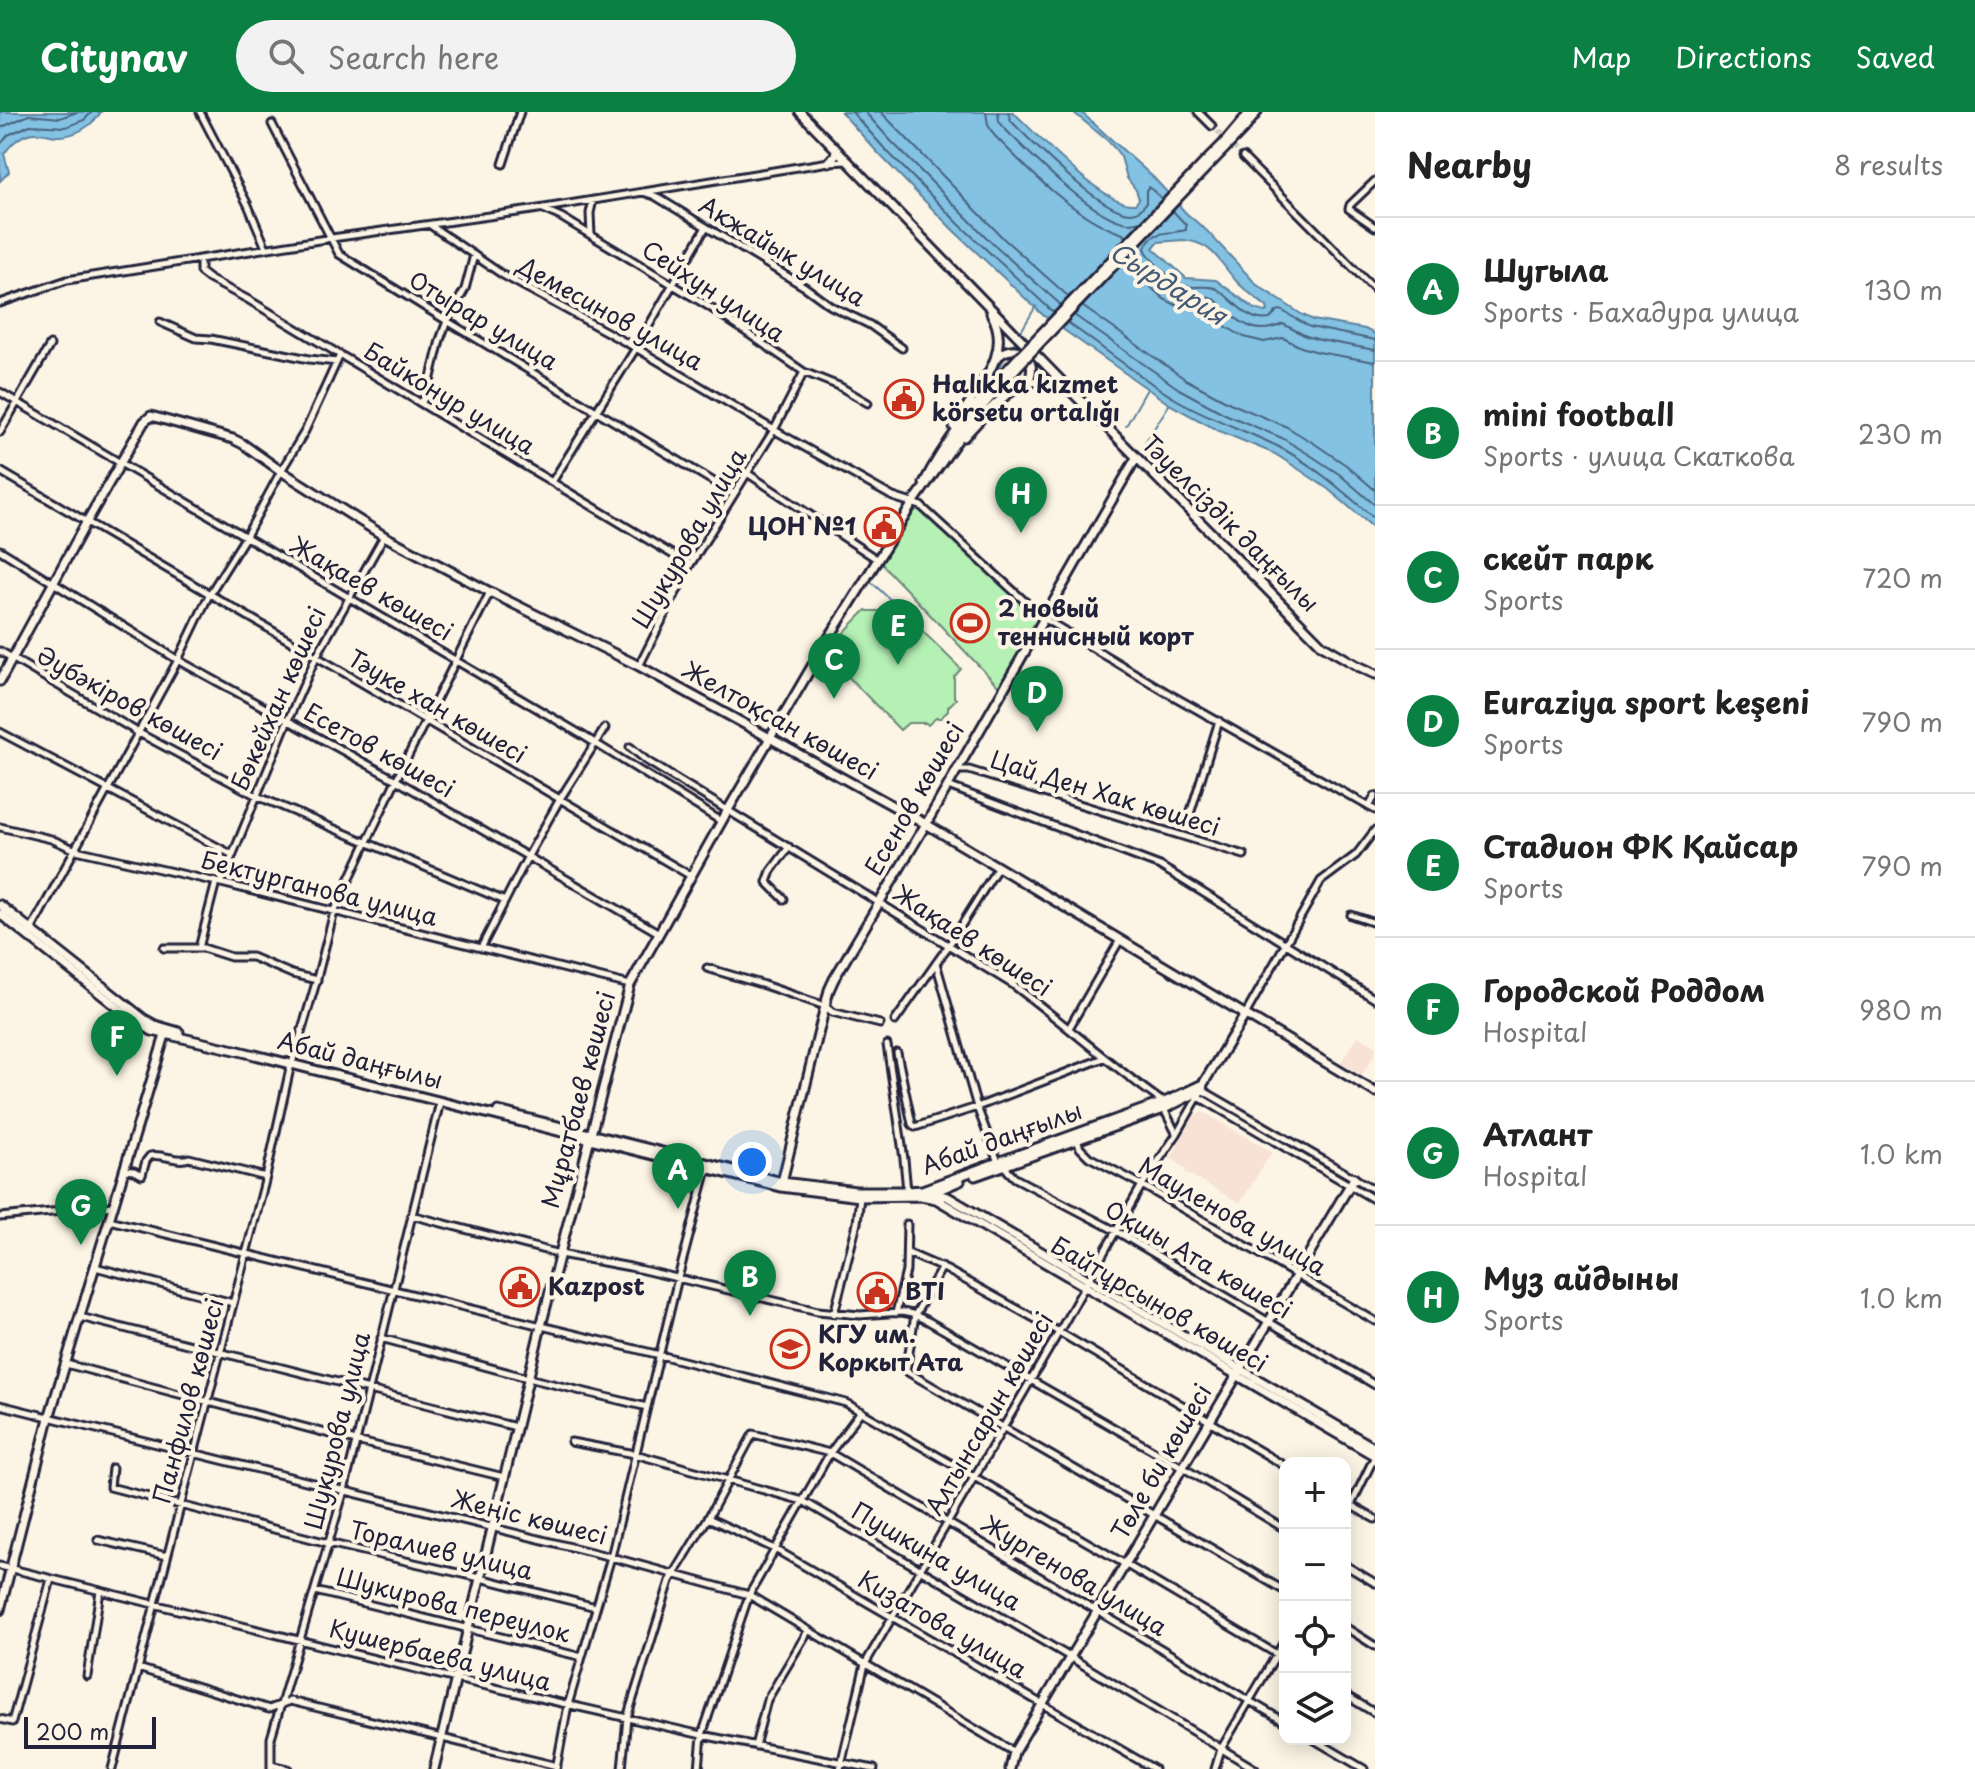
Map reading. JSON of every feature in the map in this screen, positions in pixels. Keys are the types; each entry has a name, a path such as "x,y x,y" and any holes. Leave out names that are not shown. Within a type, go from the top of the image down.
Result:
{"street":[{"path":"200,112 248,205 266,248"},
{"path":"503,164 520,112"},
{"name":"Тәуелсіздік даңғылы","path":"800,112 1322,645 1375,674"},
{"path":"1198,112 1212,126"},
{"path":"944,455 971,411 1206,164 1250,112"},
{"path":"1206,164 1244,129 1257,112"},
{"name":"Отырар улица","path":"272,124 339,254 734,494"},
{"path":"829,162 836,149"},
{"path":"1243,157 1375,290"},
{"path":"0,303 55,282 848,161"},
{"path":"1375,181 1349,209 1375,227"},
{"name":"Акжайык улица","path":"641,192 655,196 831,306 870,325 902,348"},
{"path":"591,236 593,200"},
{"name":"Сейхун улица","path":"541,208 673,285 804,372 839,386 868,403"},
{"name":"Демесинов улица","path":"430,225 503,275 893,497 921,506 1043,618 1372,809"},
{"path":"552,482 636,348 706,227"},
{"path":"421,403 427,394 440,340 465,289 474,255"},
{"name":"Байконур улица","path":"200,260 200,272 209,279 690,565"},
{"path":"944,455 957,421 982,384 998,351 1000,333 981,298"},
{"path":"160,322 196,338 337,362"},
{"path":"0,432 50,345"},
{"path":"992,364 1006,351 1021,352 1029,358 1032,368 1027,383"},
{"path":"30,933 178,660 209,595 305,431 340,355"},
{"name":"Шукурова улица","path":"639,666 690,565 774,430 804,372"},
{"path":"944,455 1008,394 1027,383 1049,382 1072,392"},
{"name":"Жақаев көшесі","path":"0,392 596,743 721,821"},
{"name":"Желтоқсан көшесі","path":"121,463 144,422 151,416 233,439 384,536 639,666 926,824 1375,1092"},
{"name":"Мұратбаев көшесі","path":"434,1769 541,1326 630,985 770,738 944,455"},
{"name":"Есенов көшесі","path":"782,1184 834,979 1136,458"},
{"path":"0,681 121,463"},
{"name":"Тәуке хан көшесі","path":"0,471 691,876"},
{"path":"747,473 878,560"},
{"name":"Бөкейхан көшесі","path":"199,948 219,882 316,657 384,536"},
{"name":"Есетов көшесі","path":"0,550 178,660 396,780 659,933"},
{"name":"Панфилов көшесі","path":"112,1769 266,1177 292,1062 334,912 490,592"},
{"name":"Әубәкіров көшесі","path":"0,651 139,733 257,796 505,901"},
{"path":"1190,814 1219,721"},
{"path":"481,948 560,799 605,728"},
{"path":"0,732 233,855"},
{"name":"Жақаев көшесі","path":"630,747 647,761 1012,984 1164,1105"},
{"name":"Цай Ден Хак көшесі","path":"955,770 969,770 1244,855"},
{"path":"947,786 1160,866 1375,999"},
{"path":"1372,809 1375,796"},
{"name":"Бектурганова улица","path":"0,827 51,839 76,850 219,882 630,985"},
{"path":"1375,830 1356,855 1324,877 1202,1090 1375,1200"},
{"path":"784,899 767,882 771,871 789,847"},
{"path":"895,1021 949,945 998,867"},
{"path":"0,905 30,933"},
{"path":"0,914 152,1024 166,1031 292,1062"},
{"path":"1351,915 1375,923"},
{"path":"1069,1028 1120,940"},
{"path":"164,948 199,948 231,957 252,957 292,974 317,980"},
{"path":"936,963 977,1107 1002,1164"},
{"path":"707,968 825,1006 832,1012 880,1024"},
{"path":"0,1610 49,1418 166,1031"},
{"path":"887,1045 907,1191"},
{"path":"897,1053 913,1126 977,1107 1105,1058"},
{"name":"Абай даңғылы","path":"292,1062 440,1102 590,1137"},
{"name":"Абай даңғылы","path":"292,1062 782,1184 857,1195 935,1192 1202,1090"},
{"name":"Алтынсарин көшесі","path":"841,1766 865,1664 1142,1185 1202,1090"},
{"name":"Шукурова улица","path":"271,1767 271,1738 344,1491 440,1102"},
{"path":"1164,1105 1177,1134"},
{"name":"Абай даңғылы","path":"857,1195 907,1191 922,1193 1164,1105"},
{"name":"Мауленова улица","path":"1077,1139 1080,1148 1089,1157 1375,1321"},
{"path":"123,1170 142,1175 150,1156 156,1155 182,1161 189,1158 266,1177"},
{"name":"Оқшы Ата көшесі","path":"1002,1164 1015,1178 1116,1231 1375,1385"},
{"path":"138,1668 269,1709 290,1701 557,1768 568,1705 611,1557 708,1166"},
{"path":"1351,1182 1375,1190"},
{"name":"Төле би көшесі","path":"1010,1769 1014,1752 1351,1182"},
{"path":"955,1183 949,1192 957,1202"},
{"name":"Байтұрсынов көшесі","path":"935,1192 957,1202 1086,1282"},
{"name":"Байтұрсынов көшесі","path":"922,1193 1086,1282 1375,1448"},
{"path":"834,1314 857,1223 857,1195"},
{"path":"0,1217 113,1206"},
{"path":"411,1215 560,1254 834,1314 915,1315 1279,1525"},
{"path":"109,1220 846,1403 1277,1654"},
{"path":"896,1313 906,1271 907,1224"},
{"path":"908,1253 942,1267 1059,1332 1279,1462"},
{"path":"95,1267 233,1303"},
{"path":"942,1267 915,1315 906,1371 1279,1588"},
{"path":"80,1317 516,1427"},
{"path":"381,1338 647,1407"},
{"path":"66,1364 504,1477"},
{"name":"Байтұрсынов көшесі","path":"1238,1371 1375,1456"},
{"name":"Жеңіс көшесі","path":"0,1405 611,1557 749,1595 1014,1752"},
{"path":"699,1769 702,1735 749,1595 830,1453 861,1411"},
{"name":"Жургенова улица","path":"729,1480 753,1434 830,1453 1279,1718"},
{"name":"Пушкина улица","path":"571,1442 635,1454 803,1501 1255,1769"},
{"path":"1351,1499 1375,1456"},
{"name":"Торалиев улица","path":"112,1468 110,1487 596,1607"},
{"path":"622,1769 627,1718 670,1581 729,1480"},
{"path":"1351,1506 1375,1519"},
{"name":"Кизатова улица","path":"708,1518 775,1549 1154,1769"},
{"path":"98,1540 167,1556"},
{"name":"Кушербаева улица","path":"0,1566 456,1679 841,1766 874,1769"},
{"path":"1351,1569 1375,1583"},
{"path":"0,1719 12,1722 51,1579"},
{"path":"87,1676 100,1591"},
{"name":"Шукирова переулок","path":"315,1591 582,1657"},
{"path":"755,1746 767,1700 808,1631"},
{"path":"1351,1631 1375,1646"},
{"path":"1215,1769 1221,1749 1279,1650"},
{"path":"1351,1699 1375,1713"},
{"path":"1323,1745 1364,1769"},
{"path":"271,1767 288,1769"}],"shaded area":[{"path":"1358,1036 1375,1046 1375,1054 1362,1075 1341,1062"},
{"path":"1203,1112 1272,1152 1240,1203 1185,1172 1186,1169 1171,1158 1195,1115"}],"green space":[{"path":"913,503 1043,618 1001,689 878,560"},
{"path":"895,604 961,669 954,677 956,699 941,718 928,725 908,723 900,730 835,663 842,656 841,636 866,610 887,611"}],"water":[{"path":"0,112 101,112 88,126 71,134 34,133 21,137 4,154 9,172 0,181"},
{"name":"Сырдария","path":"841,112 1013,112 1089,182 1122,202 1135,204 1139,199 1127,178 1121,157 1108,141 1073,112 1081,112 1154,178 1257,285 1313,320 1365,329 1375,334 1375,529 1300,470 1275,454 1217,430 1169,404 1044,316 878,153","holes":["1158,242 1193,242 1209,249 1237,282 1268,311 1255,309 1216,280 1186,278 1153,248"]}],"waterway":[{"path":"1020,333 1036,306"},
{"path":"1012,346 1016,340"},
{"path":"986,388 1008,353"},
{"path":"1126,426 1147,389"},
{"path":"1144,444 1169,405"},
{"path":"1076,553 1094,524"},
{"path":"869,580 895,604"},
{"path":"1036,623 1038,619"},
{"path":"1014,642 1023,645 1033,627"}],"tunnel":[{"path":"1212,126 1243,157"}],"place":[{"name":"Halıkka kızmet körsetu ortalığı","path":"904,399"},
{"name":"ЦОН №1","path":"884,527"},
{"name":"Муз айдыны","path":"1021,533"},
{"name":"2 новый теннисный корт","path":"970,623"},
{"name":"Стадион ФК Қайсар","path":"898,665"},
{"name":"скейт парк","path":"834,699"},
{"name":"Euraziya sport keşeni","path":"1037,732"},
{"name":"Городской Роддом","path":"117,1076"},
{"name":"Шугыла","path":"678,1209"},
{"name":"Атлант","path":"81,1245"},
{"name":"Kazpost","path":"520,1287"},
{"name":"BTI","path":"877,1292"},
{"name":"mini football","path":"750,1316"},
{"name":"КГУ им. Коркыт Ата","path":"790,1349"}]}
